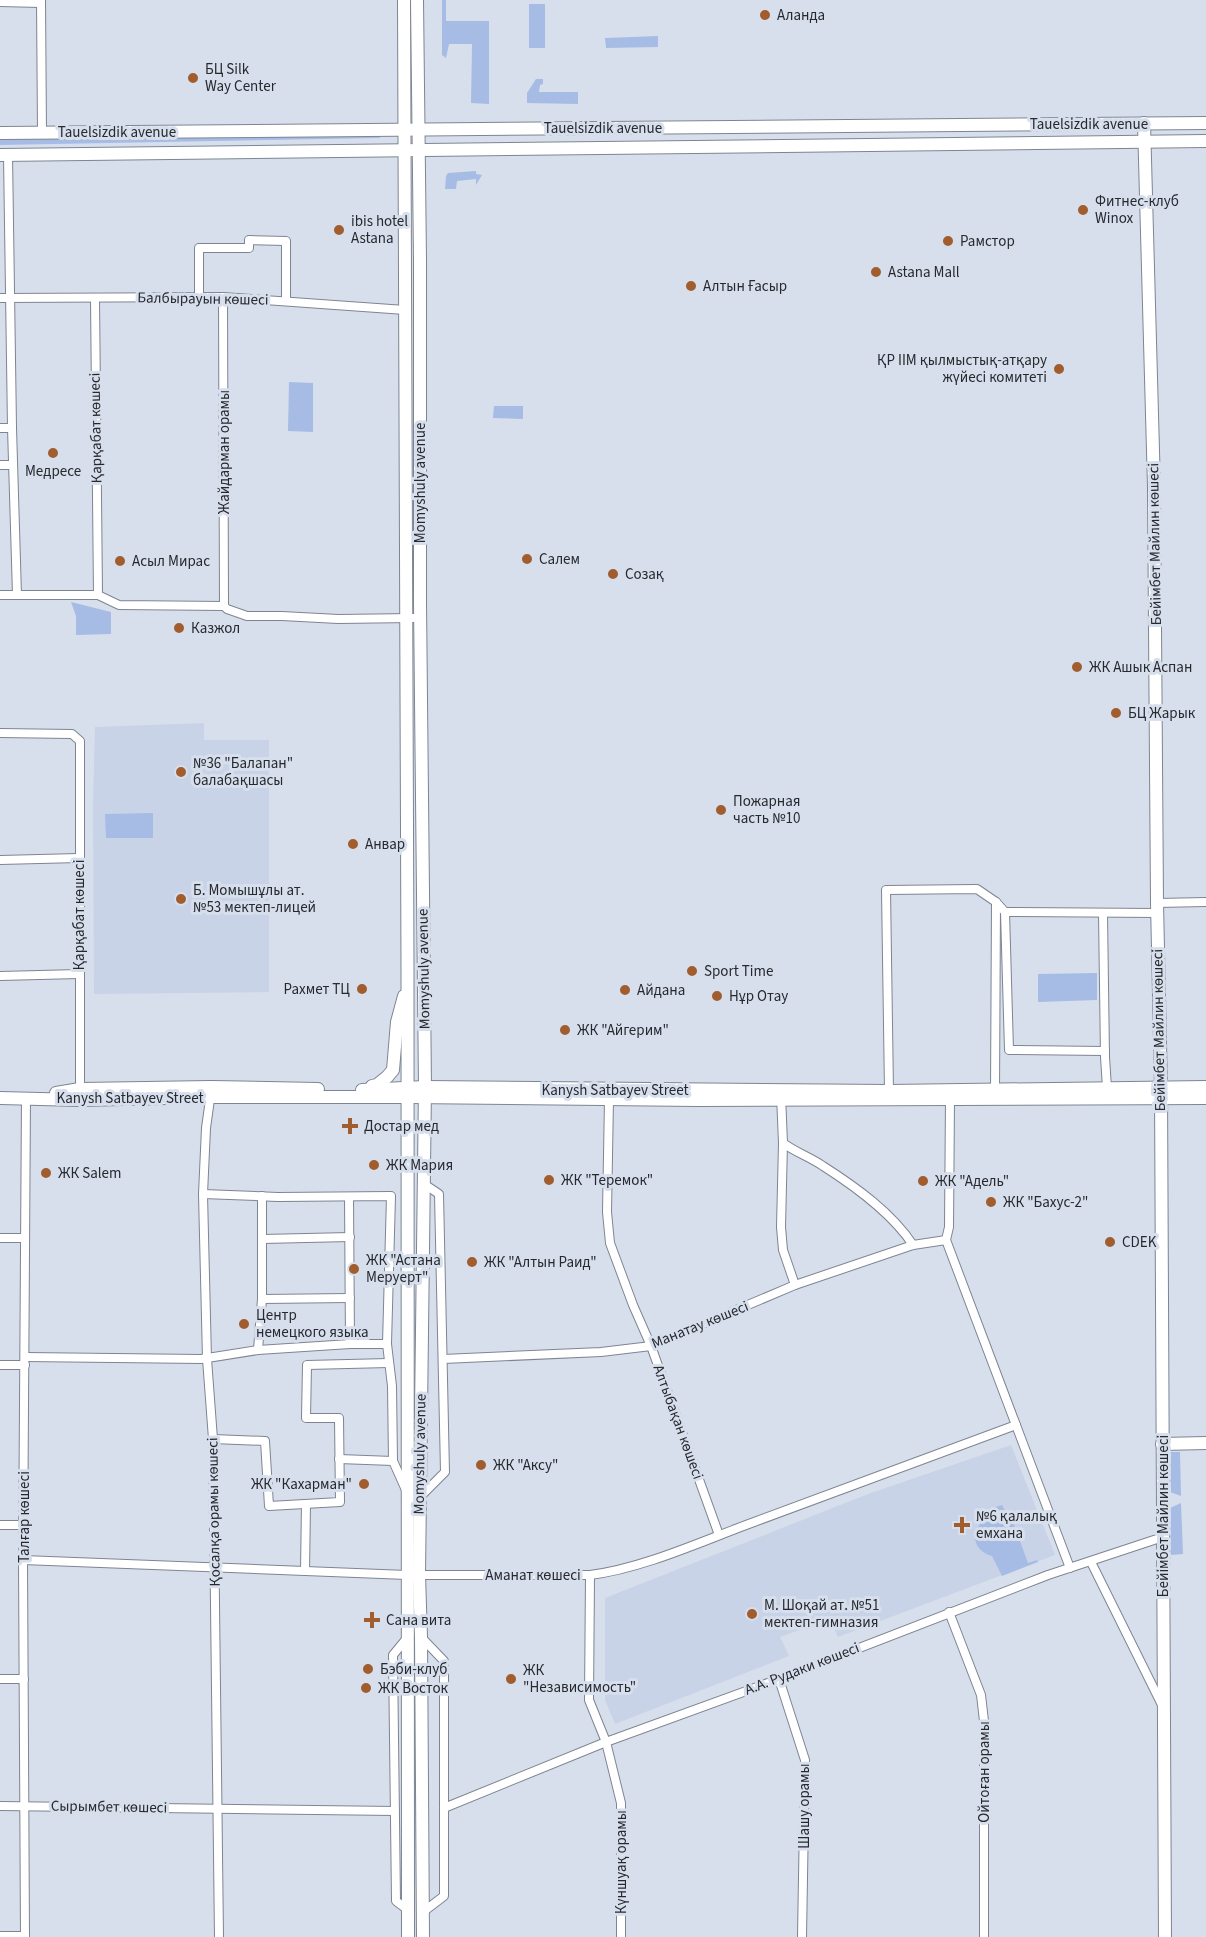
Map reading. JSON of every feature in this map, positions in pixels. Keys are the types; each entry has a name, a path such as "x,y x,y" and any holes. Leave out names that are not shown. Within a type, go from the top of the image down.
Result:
{"main road":[{"name":"Momyshuly avenue","path":"404,0 409,1092 407,1494 413,1575 421,1637 423,1937"},
{"name":"Momyshuly avenue","path":"408,1937 407,1638 420,1497 425,1092 417,0"},
{"name":"Бейімбет Майлин көшесі","path":"1144,123 1154,455 1157,908 1161,1093 1165,1937"},
{"name":"Tauelsizdik avenue","path":"0,133 1206,123"},
{"path":"891,125 891,144"},
{"name":"Tauelsizdik avenue","path":"4,155 1206,141"},
{"path":"358,1090 377,1085 393,1070 397,1022 408,980"},
{"name":"Kanysh Satbayev Street","path":"425,1092 609,1099 889,1091 995,1094 1161,1093 1206,1087"},
{"name":"Kanysh Satbayev Street","path":"211,1092 691,1091 950,1099 995,1094 1107,1088 1206,1098"},
{"name":"Kanysh Satbayev Street","path":"0,1098 211,1092 358,1090 409,1092"},
{"path":"1162,1444 1206,1443"}],"street":[{"path":"0,2 41,1 42,132"},
{"path":"4,155 17,594"},
{"path":"199,298 199,248 249,248 249,240 286,241 285,301"},
{"name":"Балбырауын көшесі","path":"0,298 223,297 405,310"},
{"name":"Жайдарман орамы","path":"223,297 224,606"},
{"name":"Қарқабат көшесі","path":"95,298 98,595"},
{"path":"0,428 12,428"},
{"path":"0,465 13,465"},
{"path":"0,595 98,595 119,605 224,606 247,616 338,619 420,618"},
{"name":"Қарқабат көшесі","path":"0,732 72,734 80,741 80,1094"},
{"path":"0,860 79,858"},
{"path":"889,1091 886,890 977,889 996,902 1005,912 1009,1050 1105,1051"},
{"path":"995,1094 996,902"},
{"path":"1005,912 1104,913 1206,902"},
{"path":"1104,913 1107,1088"},
{"path":"0,976 79,974"},
{"name":"Қосалқа орамы көшесі","path":"211,1092 206,1128 203,1194 207,1359 213,1439 219,1937"},
{"path":"781,1094 783,1143 781,1227 783,1250 795,1285"},
{"name":"Талғар көшесі","path":"25,1937 23,1560 26,1098"},
{"name":"Алтыбақан көшесі","path":"609,1099 607,1212 610,1243 651,1346 719,1535"},
{"path":"950,1099 949,1227 946,1240 1070,1568"},
{"path":"783,1143 823,1165 889,1215 902,1227 913,1245"},
{"path":"420,1497 445,1472 439,1194 424,1184"},
{"path":"203,1194 391,1196 387,1344 392,1386 393,1461 407,1494"},
{"path":"258,1350 262,1299 262,1196"},
{"path":"350,1197 350,1344"},
{"path":"0,1238 25,1238"},
{"path":"262,1239 350,1238"},
{"name":"Манатау көшесі","path":"443,1359 601,1352 651,1346 795,1285 913,1245 946,1240"},
{"path":"389,1260 408,1260"},
{"path":"262,1299 350,1298"},
{"path":"0,1365 25,1361 207,1359 258,1350 387,1344"},
{"path":"213,1439 265,1441 269,1506 340,1502 339,1418 306,1418 307,1365 389,1363"},
{"name":"Аманат көшесі","path":"23,1560 413,1575 590,1575 625,1569 1017,1425"},
{"path":"339,1459 393,1461"},
{"path":"305,1571 306,1504"},
{"path":"0,1525 24,1525"},
{"name":"А.А. Рудаки көшесі","path":"444,1808 606,1742 779,1679 949,1612 1143,1542 1163,1537"},
{"path":"1091,1562 1164,1709"},
{"name":"Күншуақ орамы","path":"590,1575 589,1700 606,1742 621,1803 621,1937"},
{"name":"Ойтоған орамы","path":"949,1612 981,1695 984,1721 984,1937"},
{"path":"421,1637 444,1661 444,1896 423,1912"},
{"path":"407,1638 393,1655 396,1901 408,1911"},
{"path":"0,1679 24,1679"},
{"name":"Шашу орамы","path":"779,1679 805,1760 802,1937"},
{"name":"Сырымбет көшесі","path":"0,1806 395,1811"},
{"path":"0,1936 25,1937"}],"shaded area":[{"path":"442,0 446,0 446,21 489,21 489,104 471,103 472,44 449,44 446,58 442,55"},
{"path":"529,4 545,4 545,48 529,48"},
{"path":"658,36 658,47 606,48 605,38"},
{"path":"536,79 543,79 539,92 578,92 578,104 527,103 527,93"},
{"path":"380,132 380,138 0,145 0,139"},
{"path":"476,171 476,174 482,175 476,185 476,179 457,181 456,189 445,189 448,173"},
{"path":"289,382 313,383 313,432 288,431"},
{"path":"494,406 523,406 523,419 493,418"},
{"path":"71,602 111,612 111,634 76,635 76,616"},
{"name":"Б. Момышұлы ат. №53 мектеп-лицей","path":"204,723 204,740 269,740 269,992 94,994 95,727"},
{"path":"153,813 153,838 106,838 105,814"},
{"path":"1097,973 1097,1000 1038,1002 1038,974"},
{"name":"М. Шоқай ат. №51 мектеп-гимназия","path":"1011,1445 1055,1555 838,1637 830,1619 780,1637 789,1656 615,1724 605,1700 605,1598 868,1494"},
{"path":"1169,1452 1180,1452 1181,1496 1170,1492"},
{"path":"1181,1503 1183,1554 1171,1555 1170,1508"},
{"path":"1002,1505 1007,1515 1010,1514 1028,1563 1037,1560 1038,1562 1002,1576 992,1556 980,1549 975,1537 978,1527 992,1508"}],"place":[{"name":"Аланда","path":"765,15"},
{"name":"БЦ Silk Way Center","path":"193,78"},
{"name":"Фитнес-клуб Winox","path":"1083,210"},
{"name":"ibis hotel Astana","path":"339,230"},
{"name":"Рамстор","path":"948,241"},
{"name":"Astana Mall","path":"876,272"},
{"name":"Алтын Ғасыр","path":"691,286"},
{"name":"ҚР ІІМ қылмыстық-атқару жүйесі комитеті","path":"1059,369"},
{"name":"Медресе","path":"53,453"},
{"name":"Салем","path":"527,559"},
{"name":"Асыл Мирас","path":"120,561"},
{"name":"Созақ","path":"613,574"},
{"name":"Казжол","path":"179,628"},
{"name":"ЖК Ашык Аспан","path":"1077,667"},
{"name":"БЦ Жарык","path":"1116,713"},
{"name":"№36 \"Балапан\" балабақшасы","path":"181,772"},
{"name":"Пожарная часть №10","path":"721,810"},
{"name":"Анвар","path":"353,844"},
{"name":"Б. Момышұлы ат. №53 мектеп-лицей","path":"181,899"},
{"name":"Sport Time","path":"692,971"},
{"name":"Рахмет ТЦ","path":"362,989"},
{"name":"Айдана","path":"625,990"},
{"name":"Нұр Отау","path":"717,996"},
{"name":"ЖК \"Айгерим\"","path":"565,1030"},
{"name":"Достар мед","path":"350,1126"},
{"name":"ЖК Мария","path":"374,1165"},
{"name":"ЖК Salem","path":"46,1173"},
{"name":"ЖК \"Теремок\"","path":"549,1180"},
{"name":"ЖК \"Адель\"","path":"923,1181"},
{"name":"ЖК \"Бахус-2\"","path":"991,1202"},
{"name":"CDEK","path":"1110,1242"},
{"name":"ЖК \"Алтын Раид\"","path":"472,1262"},
{"name":"ЖК \"Астана Меруерт\"","path":"354,1269"},
{"name":"Центр немецкого языка","path":"244,1324"},
{"name":"ЖК \"Аксу\"","path":"481,1465"},
{"name":"ЖК \"Кахарман\"","path":"364,1484"},
{"name":"№6 қалалық емхана","path":"962,1525"},
{"name":"М. Шоқай ат. №51 мектеп-гимназия","path":"752,1614"},
{"name":"Сана вита","path":"372,1620"},
{"name":"Бэби-клуб","path":"368,1669"},
{"name":"ЖК \"Независимость\"","path":"511,1679"},
{"name":"ЖК Восток","path":"366,1688"}]}
